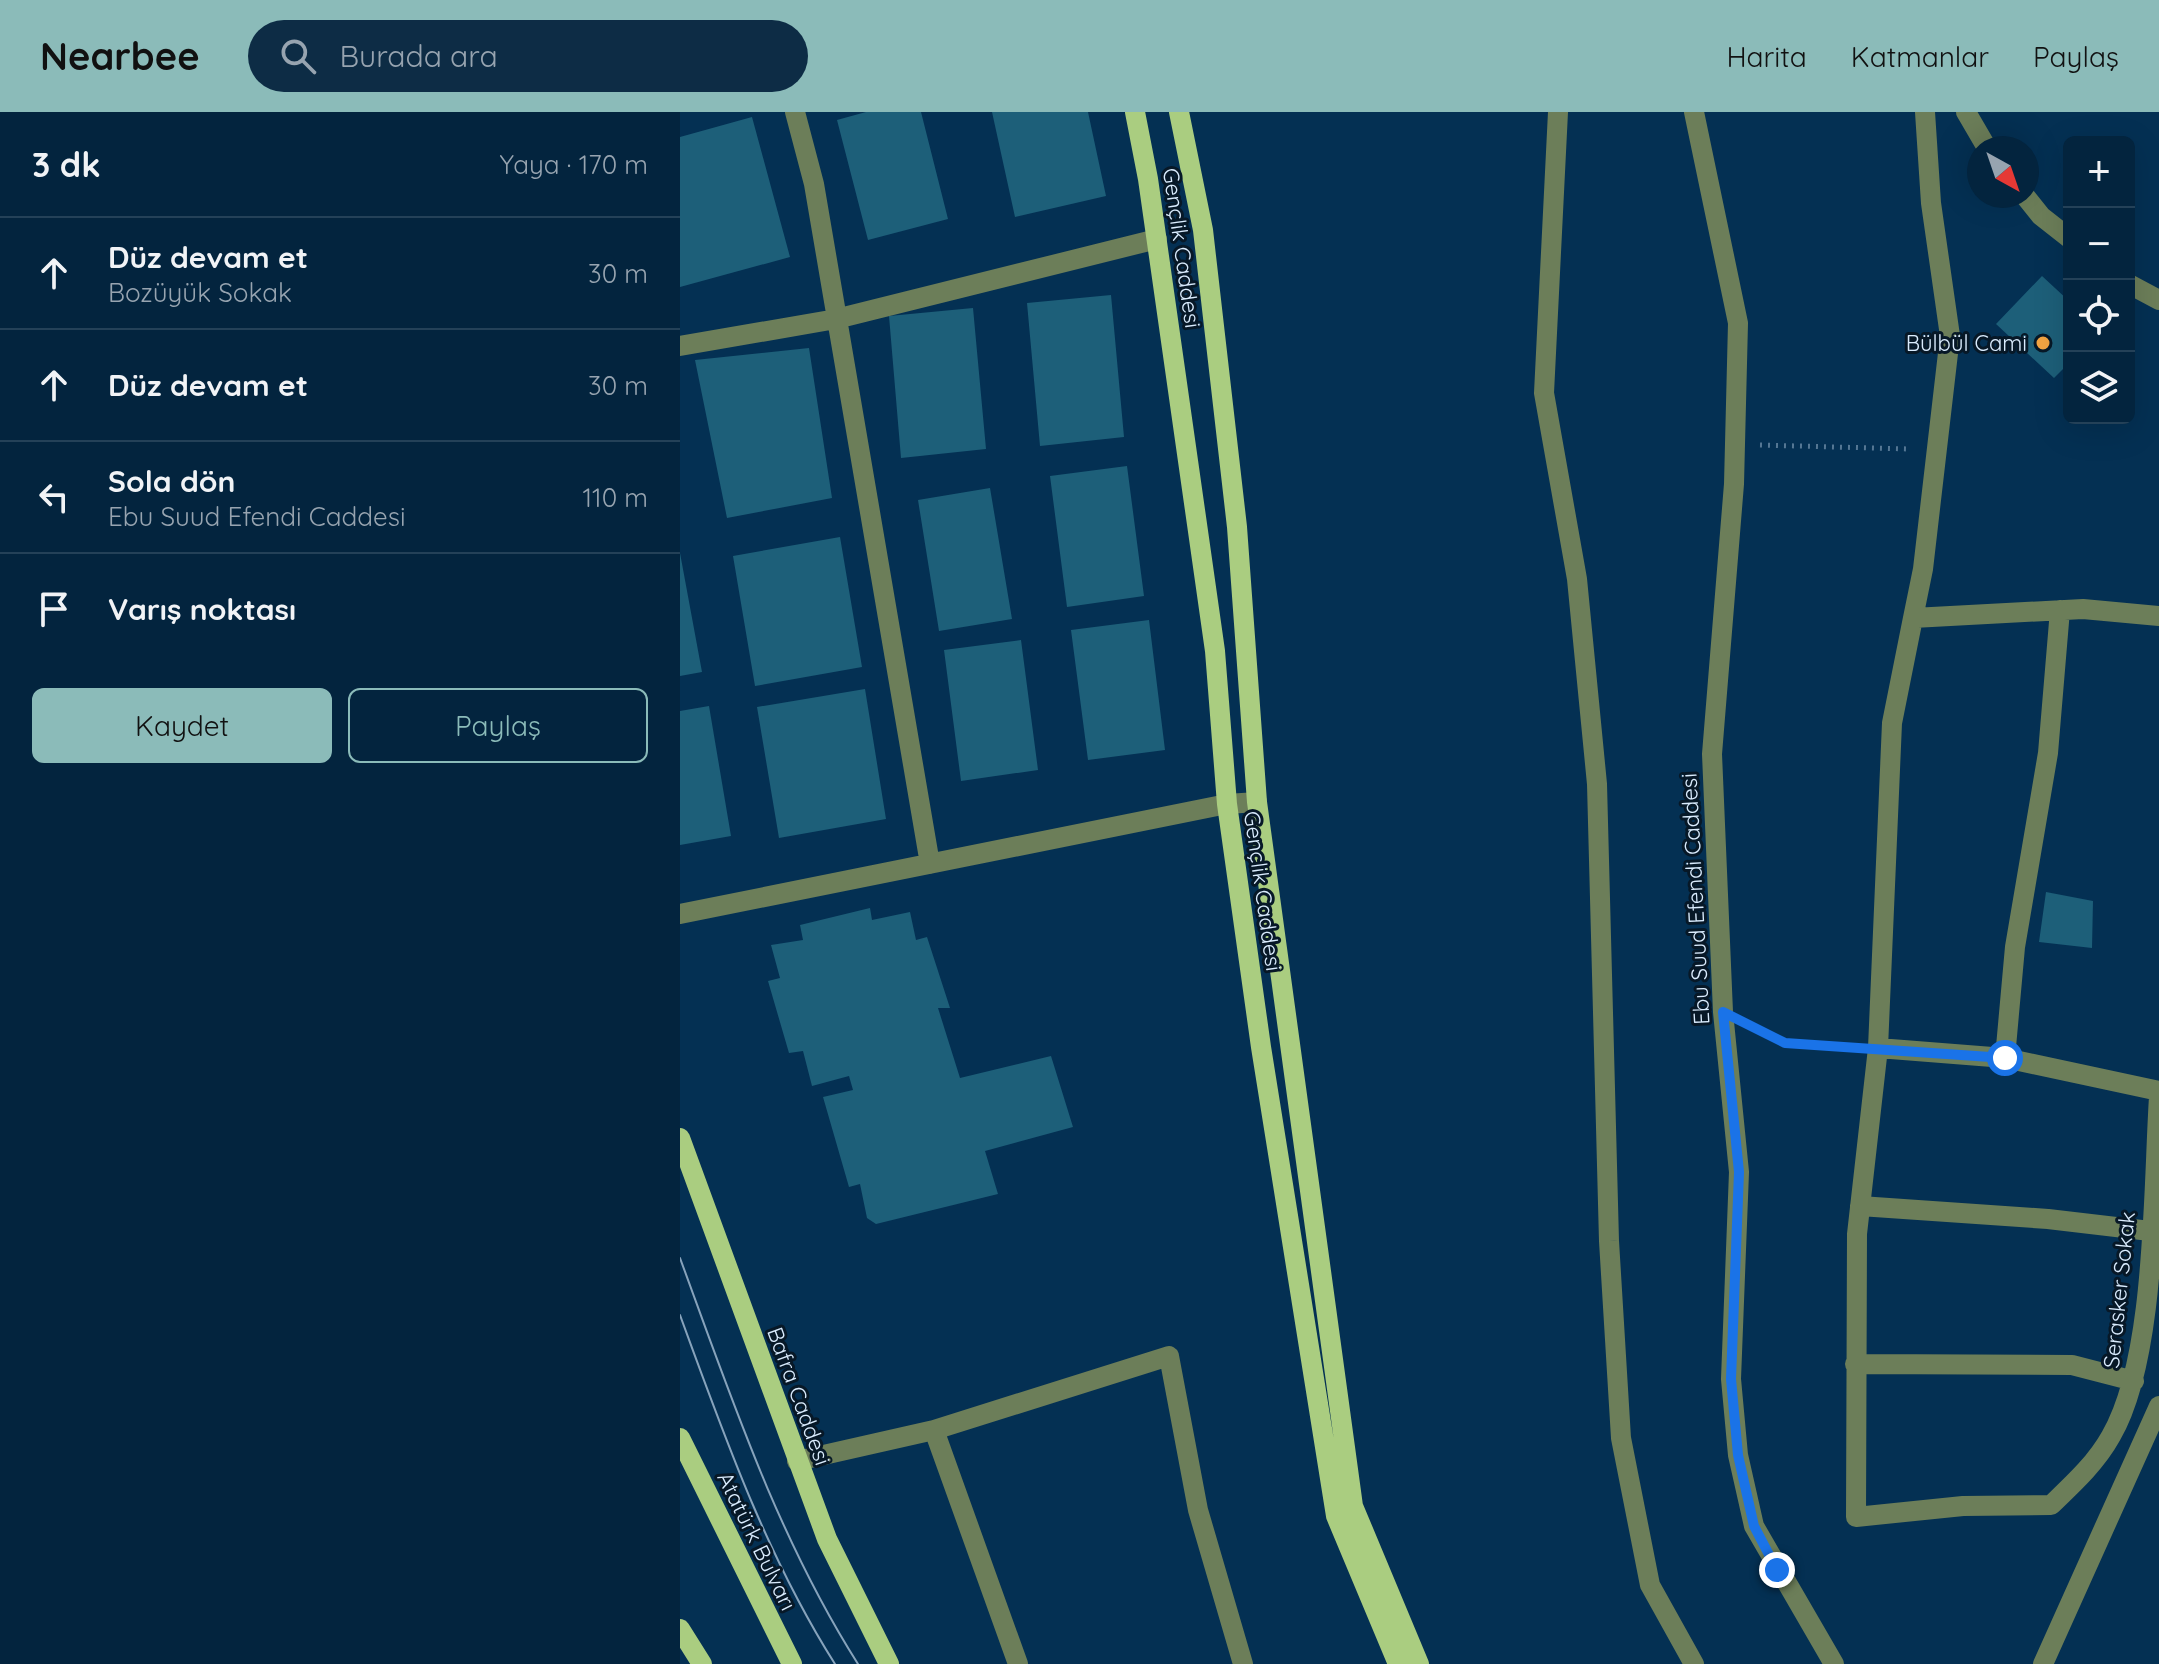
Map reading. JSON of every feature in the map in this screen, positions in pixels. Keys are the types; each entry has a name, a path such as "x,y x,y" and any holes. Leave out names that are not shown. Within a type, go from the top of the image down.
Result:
{"main road":[{"name":"Gençlik Caddesi","path":"1135,112 1157,239 1215,651 1227,804 1261,1047 1336,1516 1398,1664"},
{"name":"Gençlik Caddesi","path":"1179,112 1203,230 1237,527 1257,802 1353,1506 1419,1664"},
{"name":"Bafra Caddesi","path":"680,1138 827,1539 889,1664"},
{"name":"Atatürk Bulvarı","path":"680,1438 792,1664"},
{"path":"680,1629 702,1664"}],"street":[{"path":"795,112 814,184 930,864"},
{"path":"1558,112 1544,393 1577,579 1597,784 1608,1226 1621,1438 1650,1585 1694,1664"},
{"name":"Ebu Suud Efendi Caddesi","path":"1694,112 1738,323 1735,444 1712,754 1723,1012 1739,1172 1731,1379 1738,1455 1754,1526 1834,1664"},
{"path":"1925,112 1931,203 1950,336 1923,569 1892,723 1878,1048 1860,1206 1855,1364 2072,1365 2134,1381"},
{"path":"1966,112 1980,136"},
{"path":"2035,208 2063,233"},
{"path":"680,346 836,319 1157,239"},
{"path":"2135,287 2159,300"},
{"path":"1913,618 2060,610 2159,616"},
{"path":"2005,1058 2015,947 2048,753 2060,610"},
{"path":"680,914 1227,804 1257,802"},
{"path":"1878,1048 2005,1058 2159,1091"},
{"name":"Serasker Sokak","path":"1855,1364 1856,1517 1963,1506 2051,1505 2084,1474 2112,1436 2134,1381 2150,1231 2159,1097"},
{"path":"1860,1206 2048,1219 2150,1231"},
{"path":"797,1461 934,1430 1169,1356 1198,1510 1243,1664"},
{"path":"2043,1664 2159,1406"},
{"path":"934,1430 1018,1664"}],"path":[{"path":"1735,444 1936,449"},
{"path":"1723,1012 1785,1043 1878,1048"}],"building":[{"path":"866,112 921,112 948,219 868,240 837,120"},
{"path":"992,112 1088,112 1106,196 1015,217"},
{"path":"752,117 790,257 680,287 680,137"},
{"name":"Bülbül Cami","path":"2042,276 2063,295 2063,369 2054,378 1996,324"},
{"path":"1111,295 1124,437 1040,446 1027,303"},
{"path":"973,308 986,449 901,458 889,316"},
{"path":"809,348 832,498 727,518 695,360"},
{"path":"1127,466 1144,596 1067,607 1050,476"},
{"path":"990,488 1012,619 939,631 918,500"},
{"path":"840,537 862,667 755,686 733,556"},
{"path":"680,553 702,672 680,676"},
{"path":"1149,620 1165,750 1088,760 1071,630"},
{"path":"1021,640 1038,770 961,781 944,650"},
{"path":"865,689 886,819 779,838 757,707"},
{"path":"709,706 731,836 680,845 680,711"},
{"path":"2046,892 2093,901 2092,948 2039,942"},
{"path":"870,908 872,920 910,912 916,940 927,937 950,1008 938,1008 960,1078 1051,1056 1073,1127 985,1151 998,1194 876,1224 867,1218 860,1184 849,1187 823,1097 853,1090 849,1076 812,1086 803,1051 789,1053 768,981 780,978 771,945 803,940 800,925"}],"tram line":[{"path":"680,1258 780,1517 829,1616 858,1664"},
{"path":"680,1315 767,1537 810,1623 835,1664"}],"place":[{"name":"Bülbül Cami","path":"2043,343"}],"route":[{"path":"1777,1570 1754,1526 1738,1455 1731,1379 1739,1172 1723,1012 1785,1043 2005,1058"}]}
